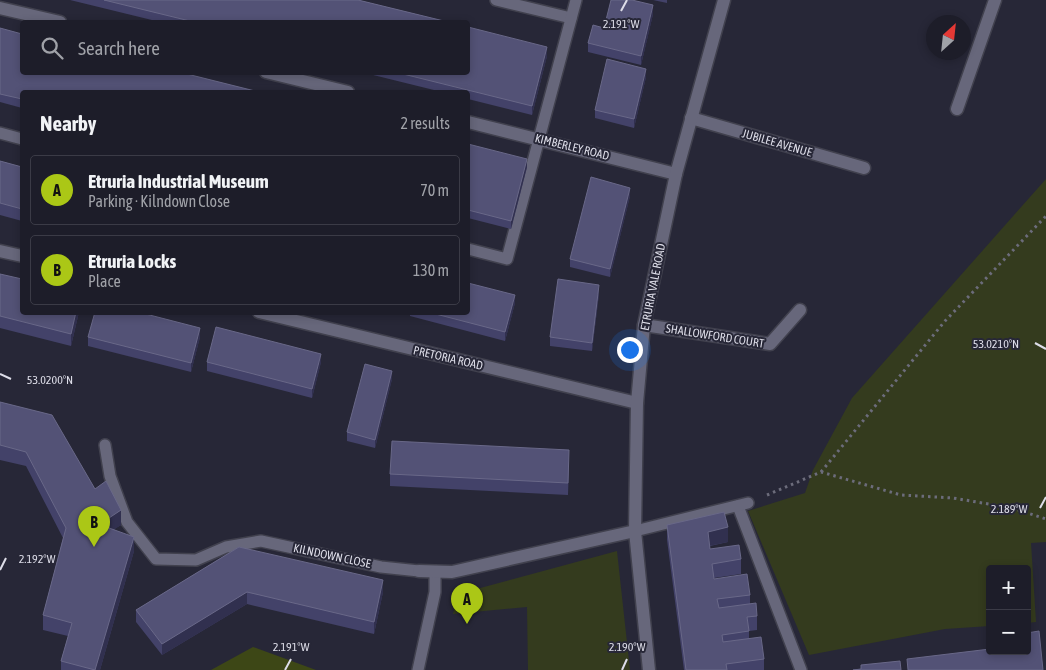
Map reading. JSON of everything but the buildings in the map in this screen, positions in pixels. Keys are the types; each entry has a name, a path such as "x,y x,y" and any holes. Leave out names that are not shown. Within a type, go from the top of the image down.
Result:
{"street":[{"name":"ETRURIA VALE ROAD","path":"649,670 635,532 637,403 644,325 676,174 724,0"},
{"path":"958,109 995,0"},
{"path":"0,8 51,20"},
{"path":"278,75 340,90"},
{"name":"JUBILEE AVENUE","path":"690,118 864,168"},
{"name":"KIMBERLEY ROAD","path":"470,122 676,174"},
{"path":"0,250 20,255"},
{"name":"SHALLOWFORD COURT","path":"644,325 770,344 800,310"},
{"name":"PRETORIA ROAD","path":"271,315 637,403"},
{"name":"KILNDOWN CLOSE","path":"419,571 435,573 452,572 635,532"}],"lane":[{"path":"496,0 571,18"},
{"path":"470,250 507,259 576,0"},
{"path":"0,133 20,138"},
{"name":"KILNDOWN CLOSE","path":"105,445 110,476 127,522 156,559 196,560 226,547 261,541 381,567 419,571"},
{"path":"635,532 743,504 801,670"},
{"path":"418,670 435,592 435,573"}],"path":[{"path":"743,504 821,472 945,321 1046,216"},
{"path":"821,472 901,495 963,500 1012,508 1046,519"}],"shaded area":[{"path":"1046,179 1046,542 1031,543 1036,622 1031,623 1031,565 986,565 986,626 945,629 809,655 748,511 805,493 813,470 852,398"},
{"path":"617,551 630,670 528,670 527,607 453,614 458,594"},
{"path":"253,647 316,670 211,670"}],"place":[{"name":"Etruria Locks","path":"94,547"},
{"name":"Etruria Industrial Museum","path":"467,624"}]}
